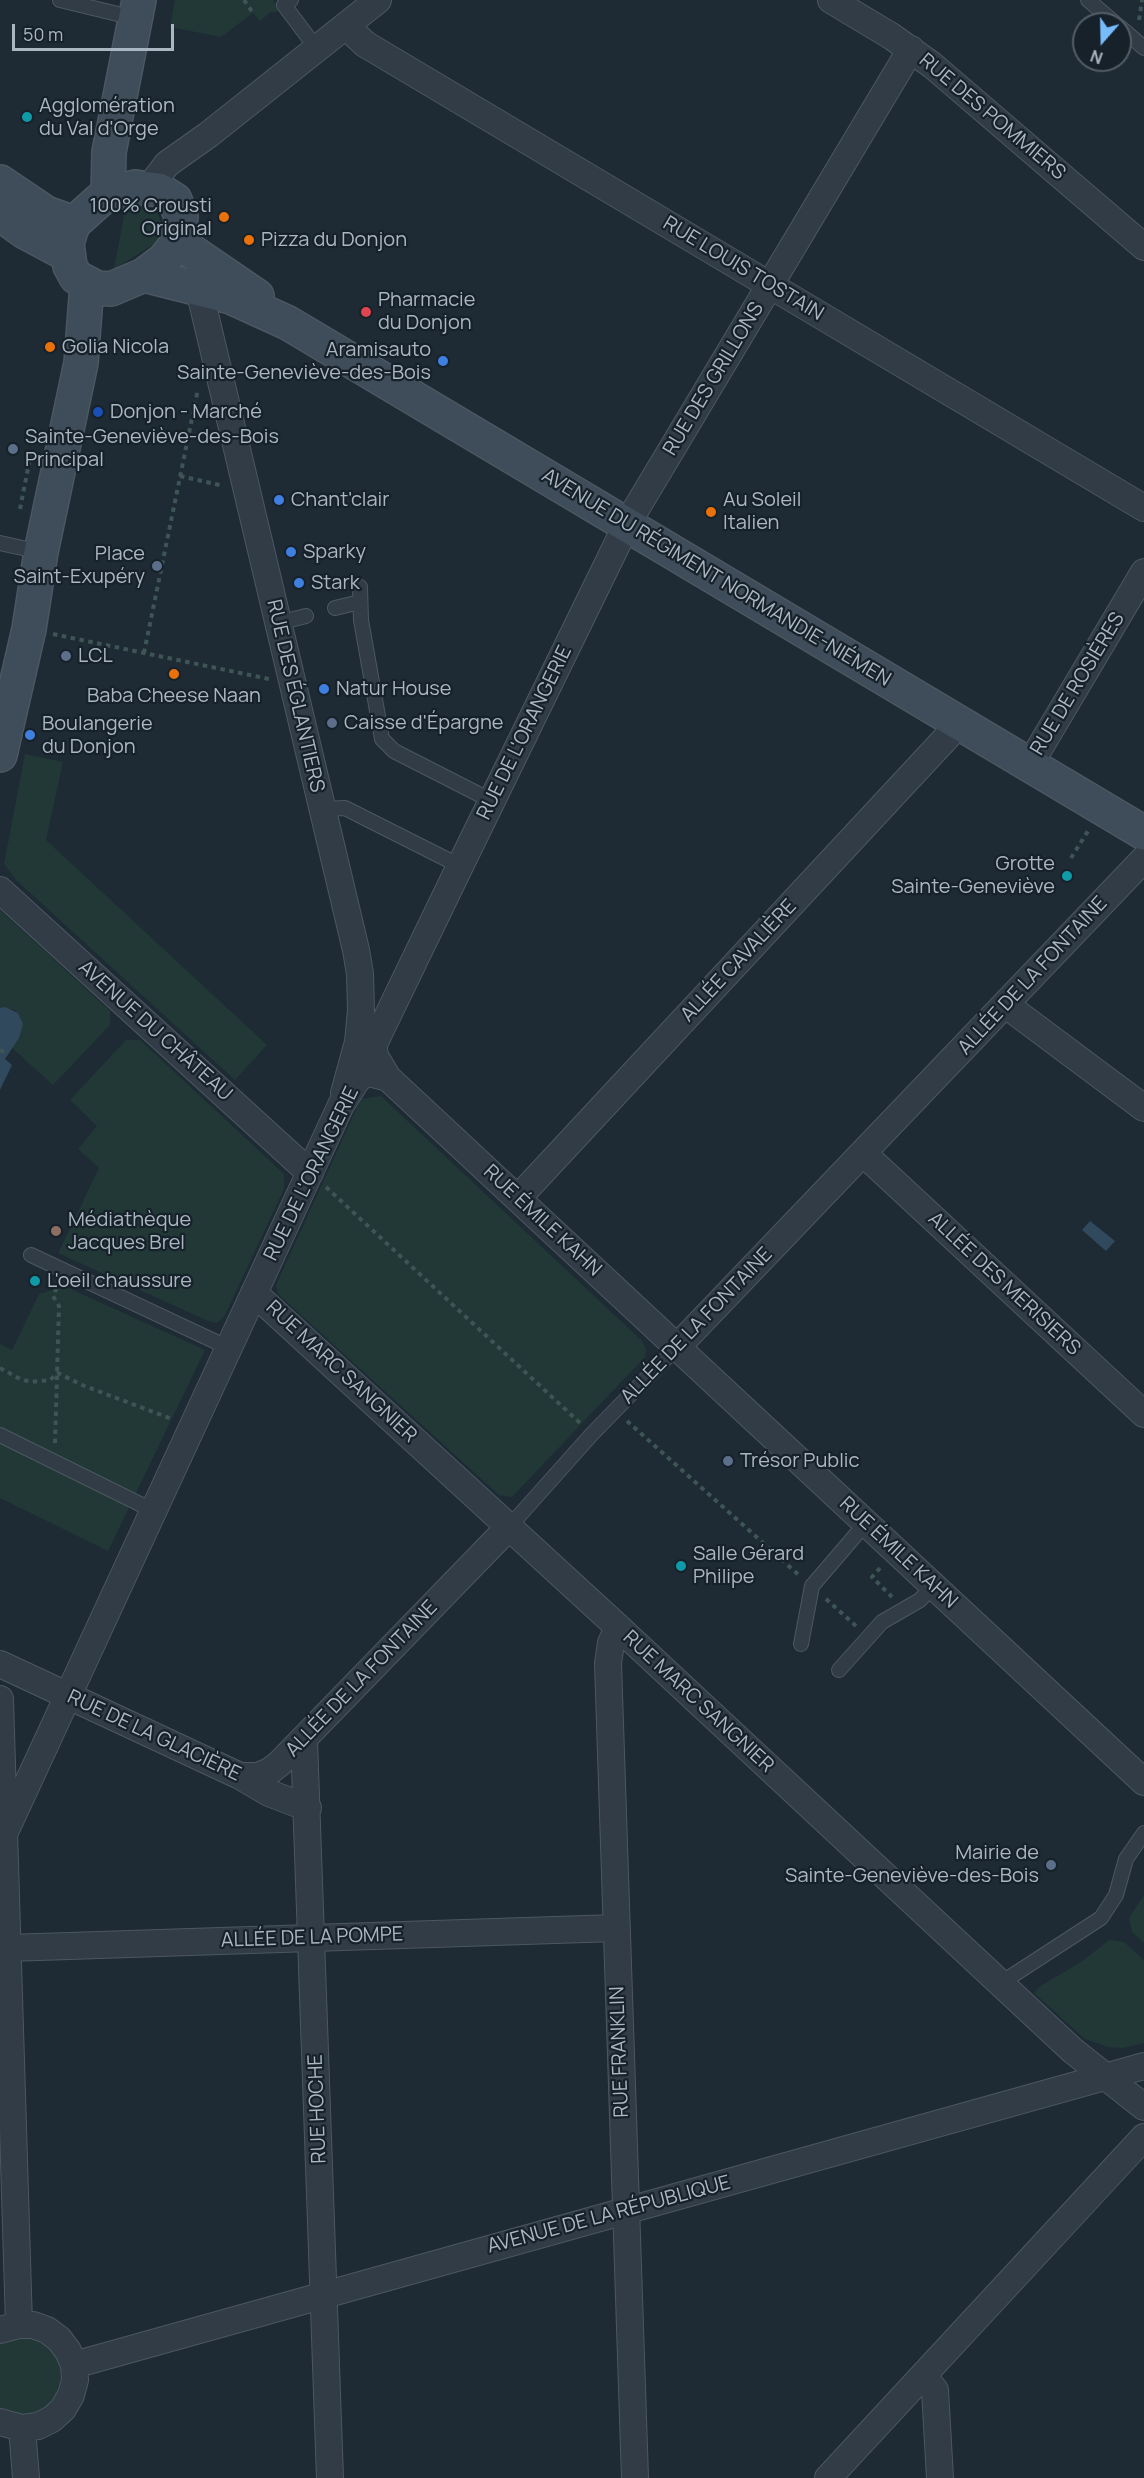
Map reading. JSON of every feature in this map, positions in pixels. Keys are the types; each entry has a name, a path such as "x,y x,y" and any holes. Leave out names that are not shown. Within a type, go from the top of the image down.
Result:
{"main road":[{"path":"140,192 128,160 143,6"},
{"path":"0,182 46,213 74,223"},
{"path":"140,192 175,200 182,217 178,242 164,260 144,275 99,287 76,277 70,266 67,244 74,223 89,208 140,192"},
{"path":"0,214 25,232 68,255"},
{"name":"AVENUE DU RÉGIMENT NORMANDIE-NIÉMEN","path":"178,242 250,290 288,323"},
{"name":"AVENUE DU RÉGIMENT NORMANDIE-NIÉMEN","path":"144,275 231,297 288,323 1144,833"},
{"path":"0,755 28,629 40,552 99,287"},
{"path":"0,694 14,627 40,552"}],"street":[{"path":"140,192 182,169 208,135 378,0"},
{"name":"RUE DES POMMIERS","path":"831,0 911,49 1144,247"},
{"name":"RUE LOUIS TOSTAIN","path":"346,26 365,44 1144,508"},
{"name":"RUE DES GRILLONS","path":"627,524 911,49"},
{"name":"RUE DES ÉGLANTIERS","path":"199,289 356,950 360,974 361,1010 357,1042 341,1105"},
{"name":"RUE DE L'ORANGERIE","path":"388,1078 376,1058 374,1044 627,524"},
{"name":"RUE DE ROSIÈRES","path":"1030,764 1144,572"},
{"name":"ALLÉE CAVALIÈRE","path":"518,1198 960,723"},
{"name":"ALLÉE DE LA FONTAINE","path":"677,1347 1144,859"},
{"name":"AVENUE DU CHÂTEAU","path":"0,890 310,1173"},
{"path":"1006,1005 1144,1108"},
{"path":"361,1010 388,1015"},
{"name":"RUE DE L'ORANGERIE","path":"5,1832 341,1105 357,1080 363,1075 369,1073 388,1078"},
{"name":"RUE ÉMILE KAHN","path":"388,1078 1144,1782"},
{"name":"ALLÉE DES MERISIERS","path":"864,1154 1144,1414"},
{"name":"RUE MARC SANGNIER","path":"254,1293 618,1627 1072,2050 1144,2107"},
{"name":"ALLÉE DE LA FONTAINE","path":"240,1776 258,1776 270,1772 304,1740 509,1527"},
{"name":"RUE FRANKLIN","path":"618,1627 608,1663 635,2478"},
{"name":"RUE DE LA GLACIÈRE","path":"0,1664 240,1776 269,1793 308,1808"},
{"path":"0,1698 8,1948 9,2327 33,2325 47,2330 59,2339 74,2365 73,2388 63,2409 52,2419 38,2426 11,2425 26,2478"},
{"name":"RUE HOCHE","path":"304,1740 330,2478"},
{"name":"ALLÉE DE LA POMPE","path":"8,1948 616,1928"},
{"name":"AVENUE DE LA RÉPUBLIQUE","path":"74,2365 1144,2066"},
{"path":"828,2478 1144,2136"},
{"path":"923,2376 935,2390 940,2478"}],"lane":[{"path":"60,0 143,6"},
{"path":"291,0 284,5 317,49"},
{"path":"1088,0 1102,12"},
{"path":"1132,38 1144,48"},
{"path":"0,543 40,552"},
{"path":"360,587 360,602 382,739 394,751 492,801"},
{"path":"335,608 360,602"},
{"path":"278,623 306,616"},
{"path":"322,809 345,808 460,866"},
{"path":"31,1256 229,1348"},
{"name":"ALLÉE DE LA FONTAINE","path":"509,1527 592,1434 677,1347"},
{"path":"0,1435 154,1511"},
{"path":"801,1644 812,1586 866,1523"},
{"path":"839,1670 882,1622 920,1600 933,1586"},
{"path":"1001,1983 1101,1918 1116,1895 1126,1859 1144,1833"}],"path":[{"path":"244,0 253,13"},
{"path":"144,653 204,358 214,357"},
{"path":"19,515 31,453"},
{"path":"180,476 233,488 245,486"},
{"path":"28,629 293,684"},
{"path":"1071,858 1088,831"},
{"path":"0,1050 8,1053"},
{"path":"310,1173 592,1434"},
{"path":"55,1462 59,1306 53,1296 63,1271"},
{"path":"0,1368 31,1382 50,1380 58,1373"},
{"path":"58,1373 82,1385 192,1428"},
{"path":"615,1411 868,1636"}],"green space":[{"path":"175,0 273,0 280,9 274,13 272,11 260,21 253,13 221,37 170,27"},
{"path":"135,204 148,206 156,211 162,224 160,237 156,243 114,269 125,210"},
{"path":"25,754 63,762 46,840 267,1045 235,1080 16,880 4,864"},
{"path":"0,910 110,1011 110,1025 53,1085 12,1048 19,1038 21,1018 15,1010 0,1008"},
{"path":"126,1040 140,1040 284,1174 284,1189 224,1317 217,1323 58,1253 99,1168 78,1149 97,1126 70,1100"},
{"path":"381,1096 642,1341 646,1349 645,1357 512,1497 499,1495 278,1294 276,1285 361,1099"},
{"path":"64,1286 205,1350 108,1551 0,1498 0,1344 12,1350 39,1294"},
{"path":"1144,1895 1144,1943 1132,1932 1129,1918"},
{"path":"1109,1940 1124,1942 1144,1960 1144,2043 1123,2048 1108,2047 1085,2039 1034,1993 1039,1987 1084,1960"},
{"path":"24,2336 38,2339 48,2346 56,2357 60,2369 60,2382 49,2404 26,2415 13,2415 0,2409 0,2342"}],"water":[{"path":"5,1007 18,1013 23,1024 19,1038 5,1059 12,1065 0,1090 0,1008"},
{"path":"1090,1221 1115,1241 1106,1251 1082,1230"}],"place":[{"name":"Agglomération du Val d'Orge","path":"27,117"},
{"name":"100% Crousti Original","path":"224,217"},
{"name":"Pizza du Donjon","path":"249,240"},
{"name":"Pharmacie du Donjon","path":"366,312"},
{"name":"Golia Nicola","path":"50,347"},
{"name":"Aramisauto Sainte-Geneviève-des-Bois","path":"443,361"},
{"name":"Donjon - Marché","path":"98,412"},
{"name":"Sainte-Geneviève-des-Bois Principal","path":"13,449"},
{"name":"Chant'clair","path":"279,500"},
{"name":"Au Soleil Italien","path":"711,512"},
{"name":"Sparky","path":"291,552"},
{"name":"Place Saint-Exupéry","path":"157,566"},
{"name":"Stark","path":"299,583"},
{"name":"LCL","path":"66,656"},
{"name":"Baba Cheese Naan","path":"174,674"},
{"name":"Natur House","path":"324,689"},
{"name":"Caisse d'Épargne","path":"332,723"},
{"name":"Boulangerie du Donjon","path":"30,735"},
{"name":"Grotte Sainte-Geneviève","path":"1067,876"},
{"name":"Médiathèque Jacques Brel","path":"56,1231"},
{"name":"L'oeil chaussure","path":"35,1281"},
{"name":"Trésor Public","path":"728,1461"},
{"name":"Salle Gérard Philipe","path":"681,1566"},
{"name":"Mairie de Sainte-Geneviève-des-Bois","path":"1051,1865"}]}
